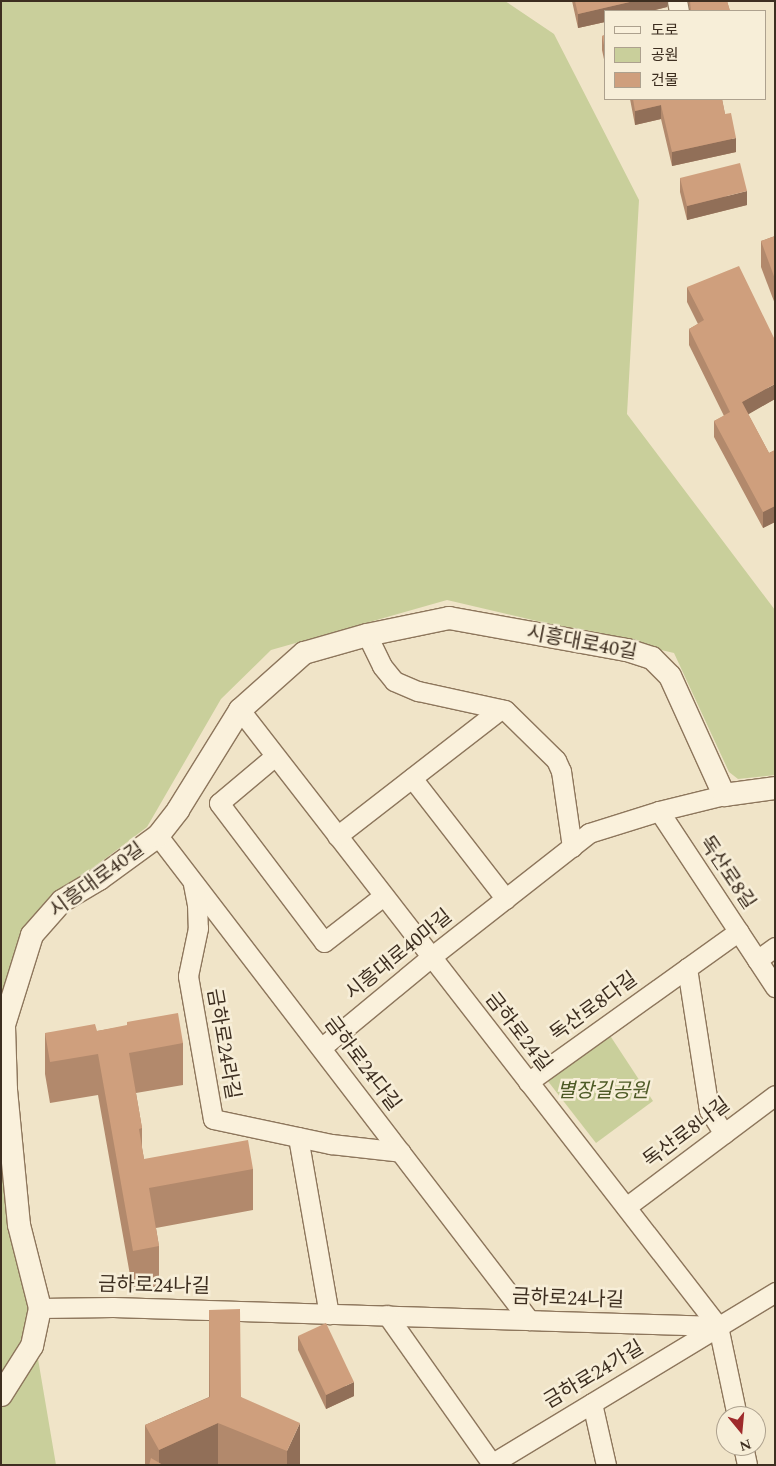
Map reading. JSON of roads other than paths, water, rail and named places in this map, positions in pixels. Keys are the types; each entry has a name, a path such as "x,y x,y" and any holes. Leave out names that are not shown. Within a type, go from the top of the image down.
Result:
{"street":[{"name":"시흥대로40길","path":"40,1308 19,1225 6,1090 4,1026 32,935 62,901 99,879 158,836 178,810 240,710 304,653 366,636 449,618 627,650 652,658 670,676 724,795"},
{"path":"366,636 382,666 394,681 418,691 505,710 556,760 561,771 572,847"},
{"path":"337,836 501,709"},
{"name":"금하로24길","path":"240,710 718,1326 735,1406"},
{"path":"275,756 219,803 324,942 384,896"},
{"path":"412,778 506,899"},
{"path":"724,795 775,788"},
{"name":"시흥대로40마길","path":"322,1048 431,957 589,834 659,811 724,795"},
{"name":"독산로8길","path":"659,811 775,987"},
{"name":"금하로24다길","path":"158,836 529,1320"},
{"name":"금하로24라길","path":"192,879 197,904 198,928 188,976 213,1119 331,1144 401,1152"},
{"name":"독산로8다길","path":"528,1082 739,931"},
{"path":"757,960 775,947"},
{"path":"687,968 709,1110 724,1134"},
{"name":"독산로8나길","path":"626,1208 775,1096"},
{"path":"298,1137 329,1314"},
{"path":"718,1326 775,1292"},
{"name":"금하로24나길","path":"40,1308 113,1307 718,1326"},
{"path":"1,1395 32,1346 40,1308"},
{"path":"387,1315 493,1464"},
{"name":"금하로24가길","path":"493,1464 718,1326"},
{"path":"592,1403 606,1465"}],"park label":[{"name":"별장길공원","path":"603,1091"}]}
